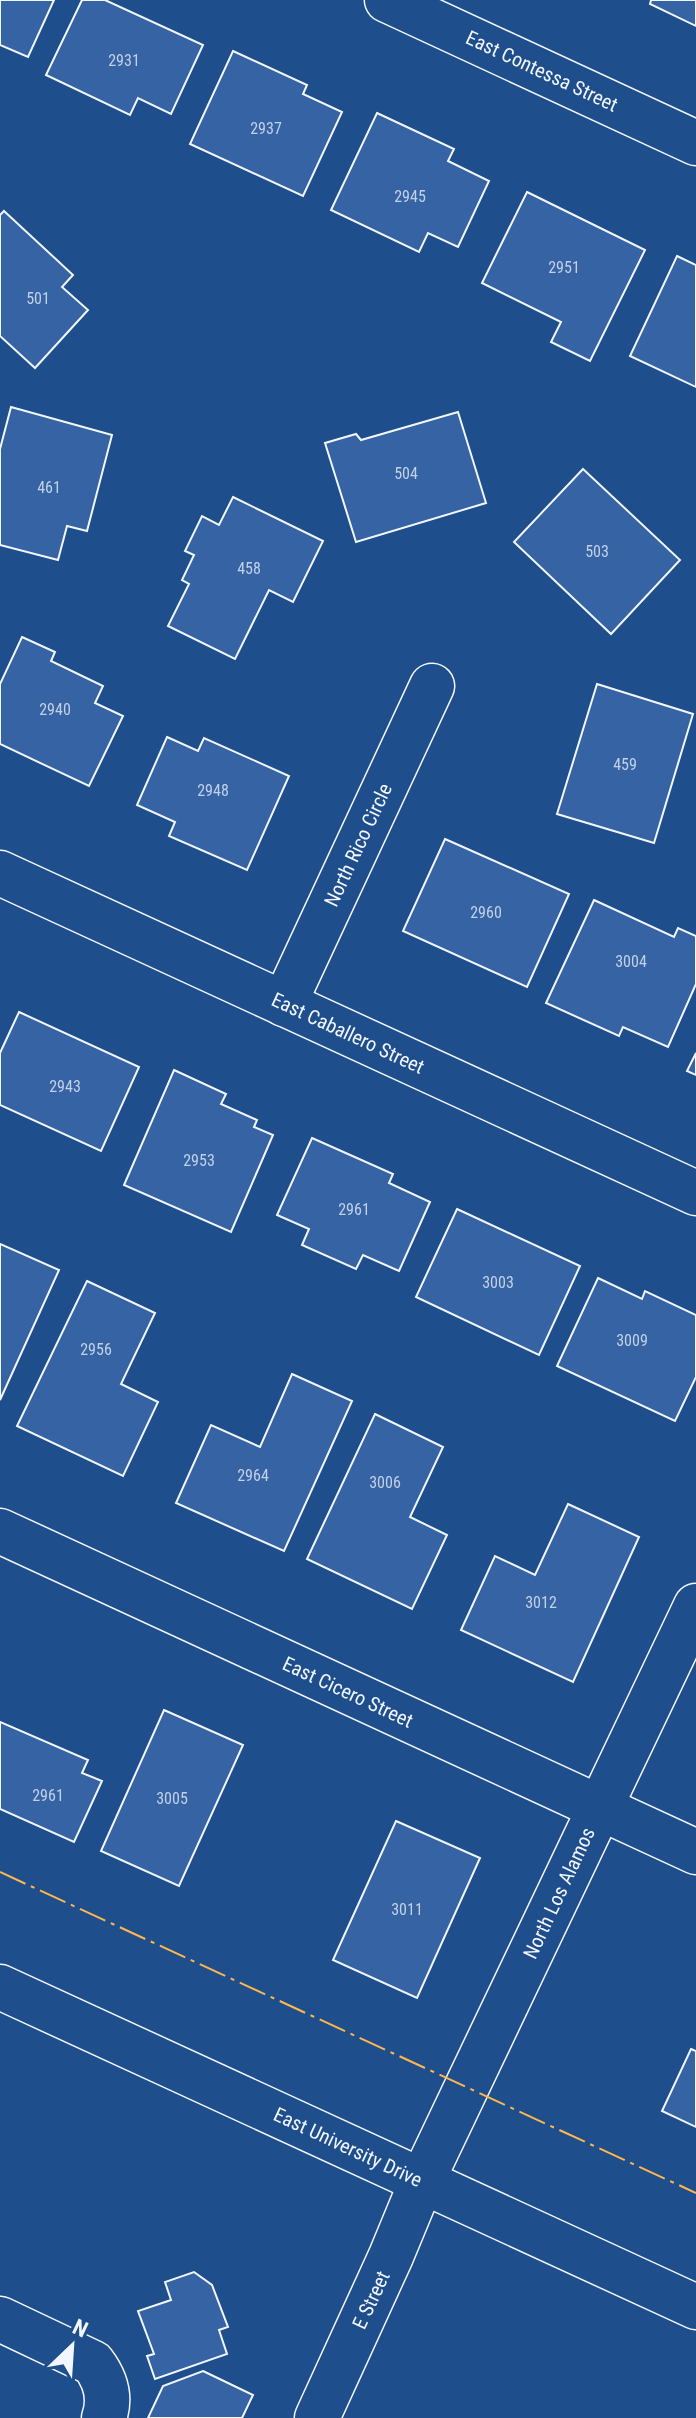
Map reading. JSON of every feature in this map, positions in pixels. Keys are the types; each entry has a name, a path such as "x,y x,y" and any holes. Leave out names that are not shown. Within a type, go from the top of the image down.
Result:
{"street":[{"name":"East Contessa Street","path":"387,0 696,143"},
{"name":"North Rico Circle","path":"284,1004 432,686"},
{"name":"East Caballero Street","path":"0,873 696,1193"},
{"name":"East Cicero Street","path":"0,1531 696,1852"},
{"name":"North Los Alamos","path":"422,2181 696,1606"},
{"name":"East University Drive","path":"0,1987 696,2307"},
{"name":"E Street","path":"317,2418 422,2181"},
{"path":"0,2319 93,2363 103,2376 107,2393 104,2418"}],"building":[{"path":"0,0 54,0 28,57 0,45"},
{"path":"82,0 105,0 203,45 171,114 138,98 130,115 46,75"},
{"path":"651,0 696,0 696,26 650,4"},
{"path":"233,51 307,85 303,94 342,112 303,196 190,144"},
{"path":"377,113 454,149 448,161 489,181 458,247 428,233 419,252 331,210"},
{"path":"527,192 645,250 590,361 551,342 561,322 482,283"},
{"path":"4,211 73,275 62,287 88,310 35,368 0,336 0,215"},
{"path":"677,256 696,265 696,387 630,356"},
{"path":"11,407 112,435 87,531 67,526 58,560 0,545 0,449"},
{"path":"458,412 486,503 356,542 325,443 356,434 361,440"},
{"path":"583,469 680,560 611,634 514,542"},
{"path":"233,497 323,541 293,602 269,590 235,659 168,626 189,584 182,580 194,555 185,551 202,516 219,525"},
{"path":"22,637 55,652 51,661 103,686 95,703 123,716 89,786 0,744 0,684"},
{"path":"597,684 693,714 654,843 557,814"},
{"path":"167,737 198,751 204,738 289,776 247,870 169,836 175,822 137,805"},
{"path":"445,839 569,894 527,987 403,931"},
{"path":"594,900 674,937 678,928 696,936 696,984 668,1047 623,1027 619,1036 546,1003"},
{"path":"19,1012 139,1067 101,1151 0,1105 0,1053"},
{"path":"696,1053 696,1075 687,1071"},
{"path":"174,1070 226,1094 221,1104 257,1120 254,1127 273,1135 231,1232 124,1185"},
{"path":"312,1138 393,1174 389,1183 430,1202 399,1271 363,1255 356,1269 302,1245 309,1229 277,1215"},
{"path":"457,1209 580,1266 539,1355 416,1297"},
{"path":"0,1244 59,1270 0,1400"},
{"path":"598,1278 642,1299 645,1291 696,1315 696,1377 675,1421 557,1366"},
{"path":"87,1281 155,1313 121,1384 158,1402 123,1476 17,1426"},
{"path":"292,1374 352,1401 284,1551 176,1503 211,1425 260,1447"},
{"path":"375,1414 443,1447 410,1517 447,1535 412,1609 307,1559"},
{"path":"568,1504 639,1537 573,1682 461,1630 495,1556 535,1575"},
{"path":"164,1710 243,1745 179,1886 101,1851"},
{"path":"0,1722 88,1760 82,1773 102,1781 74,1842 0,1809"},
{"path":"396,1821 480,1858 417,1998 333,1960"},
{"path":"691,2049 696,2051 696,2127 662,2111"},
{"path":"194,2272 212,2285 228,2327 219,2330 227,2354 155,2379 147,2356 154,2354 138,2311 171,2300 165,2282"},
{"path":"203,2371 253,2395 242,2418 148,2418 163,2386"}],"power":[{"path":"0,1872 696,2193"}]}
